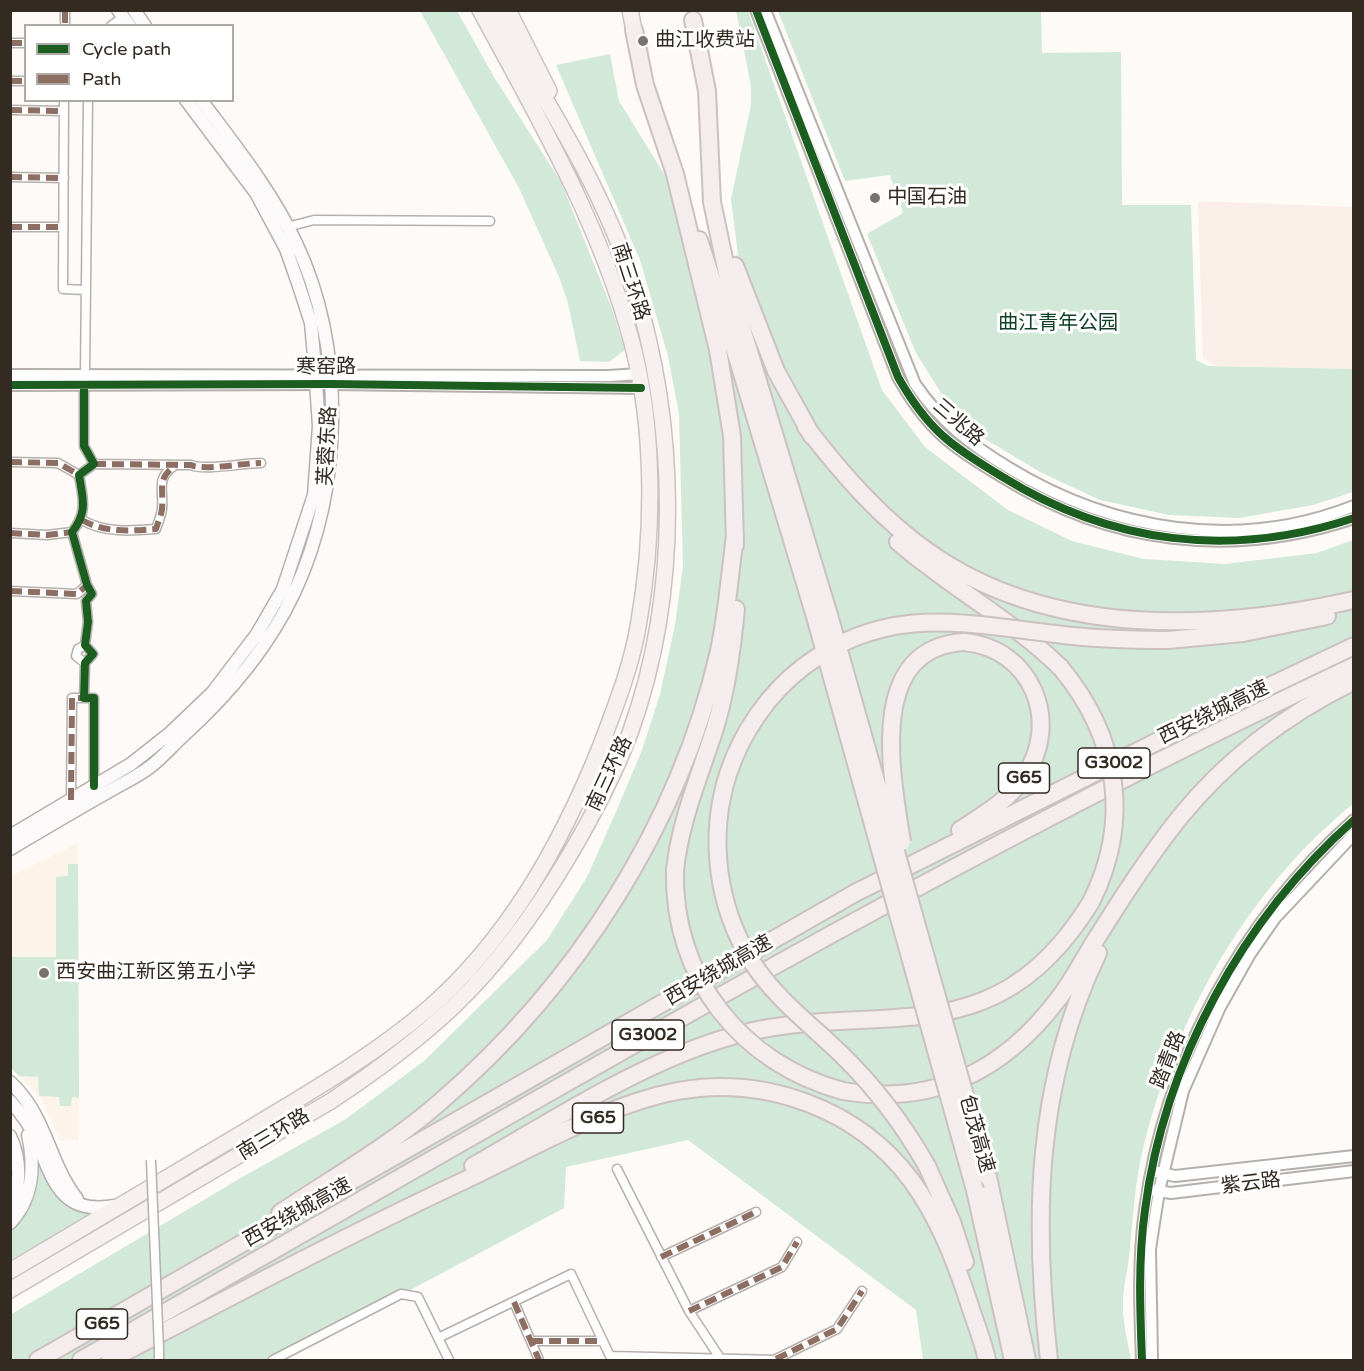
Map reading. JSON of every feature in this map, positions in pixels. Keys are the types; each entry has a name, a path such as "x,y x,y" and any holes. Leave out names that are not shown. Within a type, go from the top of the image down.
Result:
{"highway":[{"path":"468,10 495,60 546,135"},
{"name":"南三环路","path":"10,1290 331,1101 382,1066 432,1026 497,960 536,909 578,841 616,765 640,700 659,609 667,524 665,453 656,378 634,285 606,212 564,130 480,10"},
{"name":"南三环路","path":"10,1271 352,1067 389,1040 455,982 491,942 523,899 566,825 615,709 639,623 647,560 649,507 640,381 633,345 602,248 546,135 493,10"},
{"path":"508,10 534,58 564,130"},
{"path":"630,10 645,85 710,272 823,617 914,911"},
{"path":"692,15 707,91 712,202 731,292 823,617 975,1190 1013,1360"},
{"path":"675,174 725,392 735,484 736,607 732,654 716,725 683,821 675,870 676,907 688,955 700,982 722,1014 744,1038 781,1066 814,1082 843,1091 887,1095 927,1090 973,1074 1001,1058 1029,1035 1060,997 1159,843 1219,774 1268,732 1353,681"},
{"path":"357,1230 630,1078 699,1047 758,1030 811,1023 918,1018 952,1012 983,1002 1016,983 1065,940 1091,902 1102,874 1114,816 1113,779 1104,741 1092,712 1061,668 1028,639 961,592 896,541 843,480 806,427 776,371 758,330 712,202"},
{"path":"806,427 863,495 904,534 960,572 1029,602 1092,616 1180,621 1280,614 1353,600"},
{"path":"165,1288 362,1160 413,1124 490,1056 561,975 619,891 688,755 719,650 735,535"},
{"path":"986,1357 961,1248 927,1166 905,1130 874,1090 763,976 734,928 723,890 717,850 723,793 739,748 758,713 797,672 829,649 876,629 905,622 949,621 1104,639 1168,640 1271,629 1353,609"},
{"name":"G65","path":"876,883 1001,802 1023,779 1034,757 1039,735 1040,713 1034,691 1027,678 1014,661 1002,653 987,646 964,642 936,648 918,659 900,685 893,711 891,765 914,911"},
{"name":"西安绕城高速","path":"38,1360 876,883 1228,706 1353,646"},
{"name":"西安绕城高速","path":"81,1360 647,1036 864,915 1075,804 1353,666"},
{"path":"1048,1360 1038,1222 1040,1180 1048,1117 1073,1016 1096,957 1128,891"},
{"name":"包茂高速","path":"914,911 988,1177 1027,1360"},
{"name":"G65","path":"110,1360 357,1230 641,1100 697,1088 739,1087 767,1091 812,1104 847,1122 876,1142 904,1172 930,1209 948,1246 986,1357"}],"main road":[{"path":"126,16 141,24"},
{"name":"芙蓉东路","path":"10,836 151,750 213,692 257,634 283,589 300,544 314,495 319,426 311,323 286,249 256,193 188,102"},
{"name":"芙蓉东路","path":"10,849 151,766 222,700 267,640 294,594 326,497 331,427 323,320 300,253 266,186 203,102"},
{"path":"10,1082 36,1112 61,1176 81,1204"},
{"path":"10,1101 24,1117 56,1188 81,1204 99,1209 122,1205"},
{"path":"10,1223 24,1202 31,1184 31,1149 24,1117"},
{"path":"10,1136 18,1156 17,1184 10,1211"},
{"path":"10,1199 17,1184"}],"street":[{"name":"三兆路","path":"756,10 898,377 928,424 948,441 1037,499 1123,531 1182,539 1228,542 1275,537 1353,518"},
{"name":"三兆路","path":"765,10 915,384 930,407 952,429 1017,473 1058,495 1113,517 1186,530 1235,531 1284,526 1330,515 1353,506"},
{"path":"64,102 63,289 86,290"},
{"path":"88,102 84,446 94,464"},
{"path":"10,110 64,111"},
{"path":"10,177 64,178"},
{"path":"287,227 314,220 490,221"},
{"path":"10,226 63,227"},
{"name":"寒窑路","path":"10,375 85,380"},
{"name":"寒窑路","path":"10,385 85,380 609,376 640,381"},
{"path":"10,462 58,463 79,475"},
{"path":"79,475 94,464 191,465 200,469 234,463 261,463"},
{"path":"82,520 92,526 127,531 156,529 162,510 162,481 165,473 176,465"},
{"path":"11,534 72,532 82,520 83,504 79,475"},
{"path":"72,532 87,585 92,594 86,601 88,622 86,645 93,654 85,663 84,698"},
{"path":"77,594 87,585"},
{"path":"10,591 77,594 86,601"},
{"path":"71,800 72,698 94,699 94,786"},
{"name":"踏青路","path":"1142,1360 1140,1274 1167,1110 1179,1075 1218,990 1243,947 1310,864 1353,820"},
{"name":"踏青路","path":"1158,1172 1183,1091 1220,1007 1275,918 1353,834"},
{"name":"紫云路","path":"1158,1172 1175,1176 1353,1156"},
{"path":"151,1160 159,1360"},
{"path":"617,1169 689,1311 720,1358"},
{"name":"紫云路","path":"1154,1190 1171,1193 1353,1171"},
{"name":"踏青路","path":"1152,1360 1150,1249 1154,1190"},
{"path":"661,1257 756,1212"},
{"path":"689,1311 782,1267 797,1242"},
{"path":"438,1338 571,1274 610,1356 777,1360 837,1329 862,1291"},
{"path":"273,1360 401,1294 418,1297 449,1360"},
{"path":"514,1302 539,1360"},
{"path":"531,1341 603,1341"}],"shaded area":[{"path":"1198,201 1353,207 1353,369 1216,366 1203,358"},
{"name":"西安曲江新区第五小学","path":"78,843 79,1140 60,1141 41,1098 11,1068 11,876"}],"green space":[{"path":"420,11 457,11 494,77 561,182 612,309 625,350 609,362 580,361 568,303 559,277 519,188"},
{"path":"736,11 748,11 882,390 925,447 1008,510 1072,541 1144,559 1225,564 1317,553 1353,540 1353,804 1315,838 1280,876 1248,917 1219,961 1194,1007 1173,1055 1142,1153 1136,1188 1123,1297 1124,1325 1131,1360 923,1360 916,1310 688,1140 566,1167 564,1208 279,1360 11,1360 10,1315 244,1176 346,1119 424,1061 547,940 587,877 642,750 660,694 675,625 683,566 679,414 668,356 640,260 556,65 610,54 619,101 676,193 691,263 738,255 731,199 751,105 751,86"},
{"name":"曲江青年公园","path":"778,11 1041,11 1042,53 1121,52 1122,205 1191,205 1196,360 1208,366 1353,369 1353,492 1313,505 1239,518 1169,515 1100,500 1040,472 977,434 951,409 916,353 867,234 903,213 890,175 845,181"},
{"name":"西安曲江新区第五小学","path":"68,864 78,864 79,1098 72,1097 71,1106 60,1106 59,1097 39,1096 38,1077 19,1076 10,1067 11,957 56,957 56,877 68,876"},
{"path":"39,1163 58,1197 73,1206 93,1213 11,1260 10,1232 22,1217 31,1200"}],"marked path":[{"path":"65,10 65,23"},
{"path":"10,43 24,43"},
{"path":"10,81 24,81"},
{"path":"10,110 64,111"},
{"path":"10,177 64,178"},
{"path":"10,227 63,227"},
{"path":"10,462 58,463 79,475"},
{"path":"94,464 214,467 261,463"},
{"path":"82,520 108,529 156,529 162,509 163,480 176,465"},
{"path":"10,533 47,535 72,532"},
{"path":"10,591 77,594 87,585"},
{"path":"71,800 72,698 84,698"},
{"path":"661,1257 756,1212"},
{"path":"689,1311 782,1267 797,1242"},
{"path":"776,1359 837,1329 862,1291"},
{"path":"514,1302 539,1360"},
{"path":"531,1341 603,1341"}],"cycle path":[{"path":"756,10 898,377 920,410 942,435 983,465 1042,499 1085,517 1128,530 1172,538 1217,541 1262,538 1308,531 1354,518"},
{"path":"10,385 330,384 641,388"},
{"path":"84,385 84,446 94,464 79,475 83,505 80,518 72,532 87,585 92,594 86,601 88,622 85,645 93,654 85,663 84,698 94,698 94,786"},
{"path":"1142,1360 1140,1266 1145,1210 1155,1155 1170,1101 1190,1048 1215,997 1244,948 1277,902 1314,859 1354,820"}],"place":[{"name":"曲江收费站","path":"643,41"},
{"name":"中国石油","path":"875,198"},
{"name":"西安曲江新区第五小学","path":"44,973"}]}
